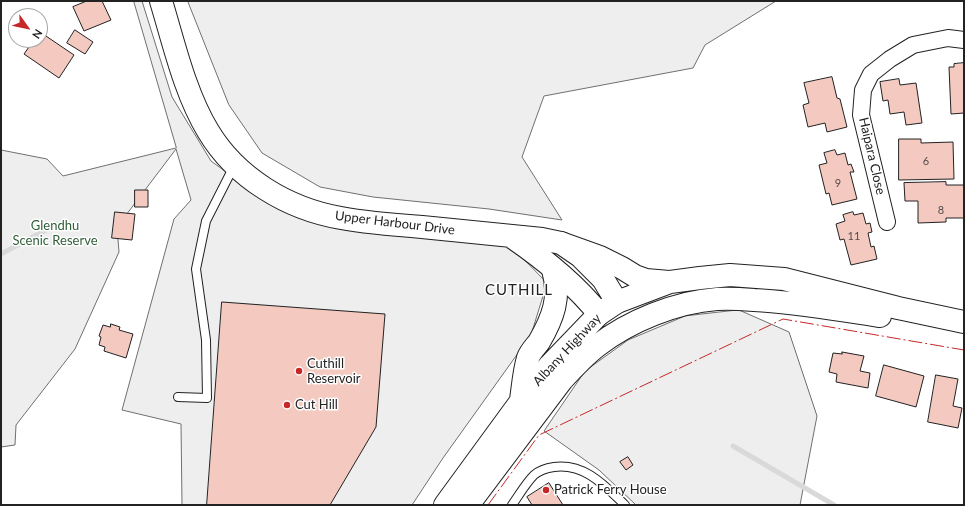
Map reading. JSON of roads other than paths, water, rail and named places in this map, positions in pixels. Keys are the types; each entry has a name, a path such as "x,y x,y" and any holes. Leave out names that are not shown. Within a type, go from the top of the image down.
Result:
{"main road":[{"name":"Upper Harbour Drive","path":"161,1 197,111 215,141 235,165 262,187 298,206 340,218 542,239 561,243 580,256 604,279 617,302"},
{"name":"Upper Harbour Drive","path":"510,236 532,251 589,301 599,314"},
{"path":"561,243 600,258 646,280 670,282"},
{"path":"521,401 528,356 546,328 555,303 557,292 553,270"},
{"name":"Albany Highway","path":"445,505 521,401 550,365 599,314 617,302 670,282 730,275 784,279 929,315 964,322"},
{"name":"Albany Highway","path":"468,505 562,380 580,361 597,347 617,333 637,322 677,307 700,301 718,299 761,300 795,303 882,317 929,315"}],"street":[{"name":"Haipara Close","path":"887,222 861,115 863,90 871,74 890,58 913,46 948,38 964,40"}],"lane":[{"path":"178,397 207,398 206,340 196,269 206,221 235,165"},
{"path":"512,505 534,475 545,469 560,466 586,472 599,480 625,505"}],"waterway":[{"path":"1,254 57,224"},
{"path":"733,446 834,505"}],"place":[{"name":"Cuthill Reservoir","path":"299,371"},
{"name":"Cut Hill","path":"287,405"},
{"name":"Patrick Ferry House","path":"546,490"}],"district":[{"name":"CUTHILL","path":"519,290"}],"park label":[{"name":"Glendhu Scenic Reserve","path":"55,234"}]}
